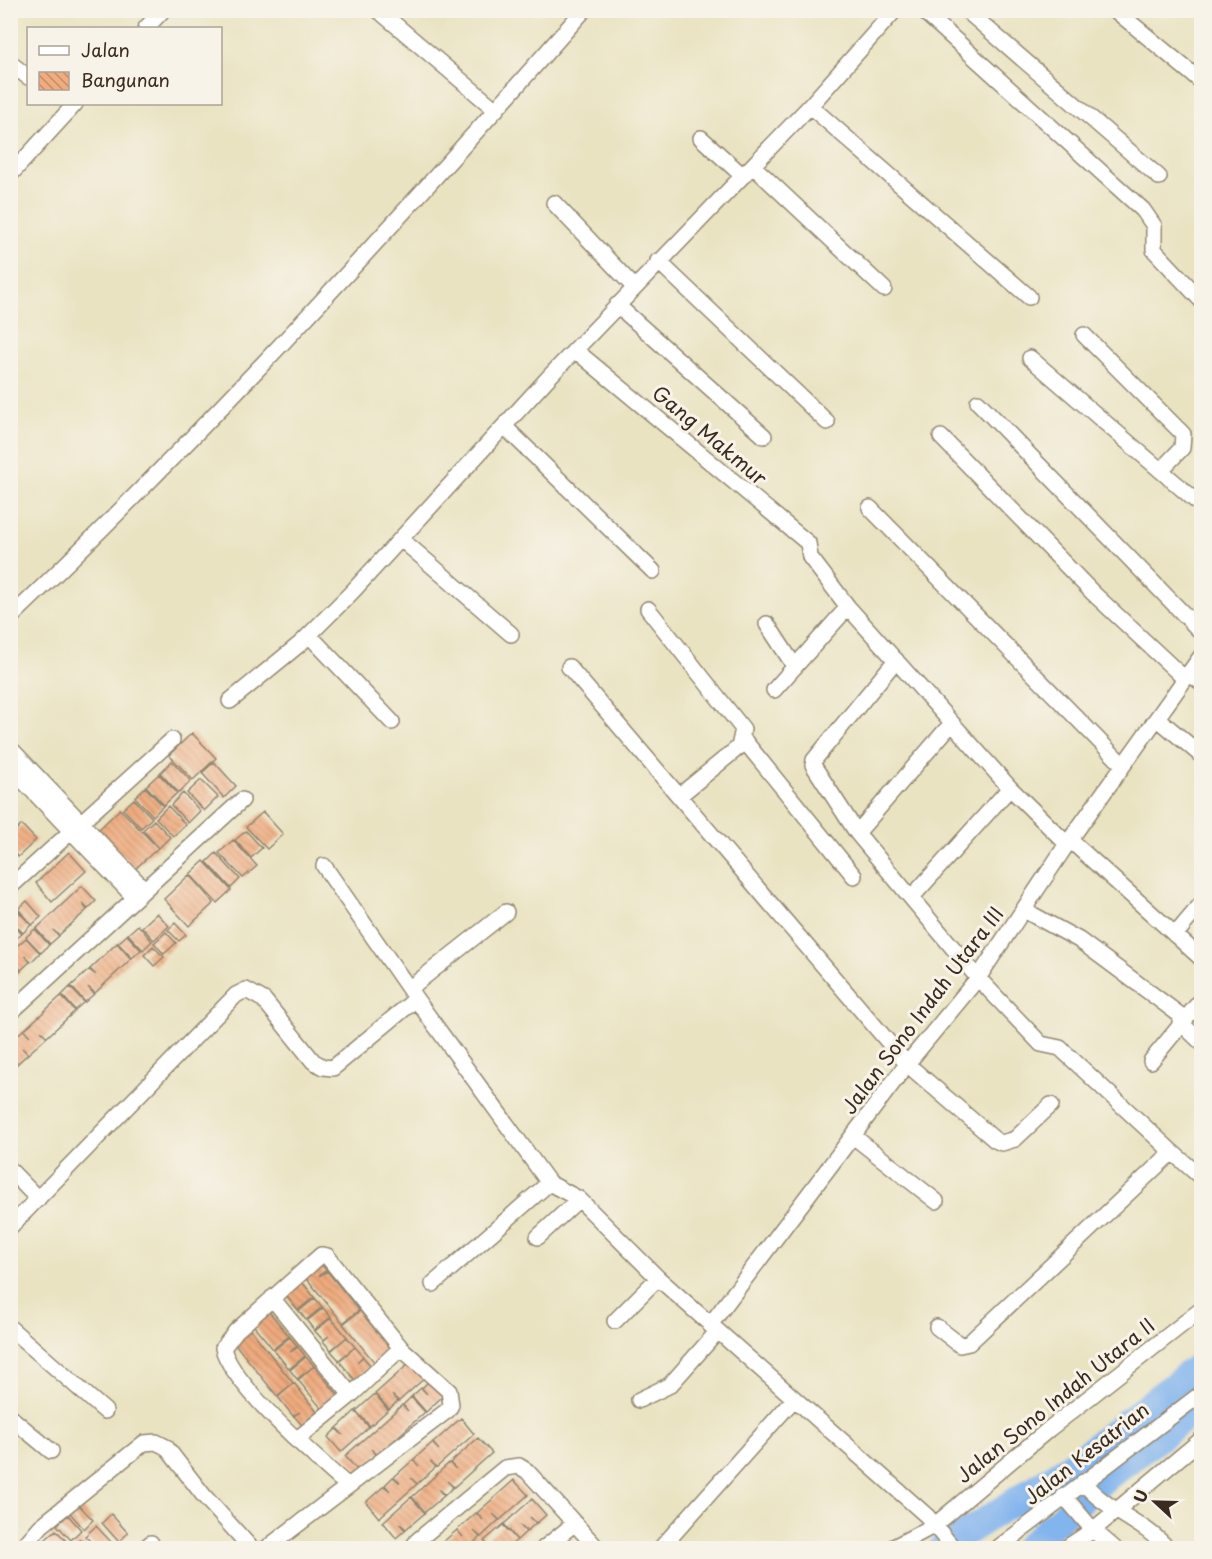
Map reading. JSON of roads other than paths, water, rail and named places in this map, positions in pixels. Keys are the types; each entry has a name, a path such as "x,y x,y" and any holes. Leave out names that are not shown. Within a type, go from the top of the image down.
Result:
{"street":[{"path":"147,27 163,10"},
{"path":"378,10 496,110"},
{"path":"10,618 118,513 291,335 584,10"},
{"path":"230,701 309,635 658,261 810,106 895,10"},
{"path":"922,10 1143,210 1154,226 1154,250 1202,301"},
{"path":"966,10 1159,177"},
{"path":"1115,10 1202,82"},
{"path":"10,63 27,77"},
{"path":"10,175 67,106"},
{"path":"810,106 1029,297"},
{"path":"701,138 748,171 884,289"},
{"path":"554,203 634,287"},
{"path":"658,261 827,422"},
{"path":"617,305 764,436"},
{"path":"1084,335 1183,434 1182,448 1161,470"},
{"name":"Gang Makmur","path":"575,350 808,543 810,557 848,607 1010,788 1202,959"},
{"path":"1030,358 1202,506"},
{"path":"978,402 1202,633"},
{"path":"504,426 653,571"},
{"path":"941,437 1093,593 1187,676 1202,682"},
{"path":"870,508 1123,765"},
{"path":"401,539 511,634"},
{"path":"774,690 848,607"},
{"path":"648,609 732,712 743,729 743,739 738,747 679,796"},
{"path":"767,624 795,667"},
{"path":"309,635 392,722"},
{"name":"Jalan Sono Indah Utara III","path":"639,1400 670,1385 714,1328 907,1064 978,978 1068,842 1202,656"},
{"path":"896,660 814,760 813,765 857,833 978,978 1041,1044 1060,1048 1202,1178"},
{"path":"569,667 907,1064 995,1140 1002,1143 1015,1139 1051,1105"},
{"path":"1157,718 1202,756"},
{"path":"857,833 952,723"},
{"path":"743,739 855,876"},
{"path":"10,887 172,740"},
{"path":"10,748 140,893"},
{"path":"10,767 77,825"},
{"path":"912,897 1010,788"},
{"path":"10,1013 242,800"},
{"path":"324,866 549,1183 579,1199 658,1278 944,1537"},
{"path":"1175,935 1202,903"},
{"path":"1024,910 1086,945 1182,1020 1202,1043"},
{"path":"10,1227 236,995 246,990 264,1000 313,1061 323,1067 333,1068 413,993 506,912"},
{"path":"1150,1060 1202,999"},
{"path":"853,1136 936,1200"},
{"path":"938,1326 960,1345 969,1343 1172,1152"},
{"path":"10,1170 38,1199"},
{"path":"433,1284 549,1183"},
{"path":"538,1237 579,1199"},
{"path":"267,1548 348,1486 451,1405 449,1391 401,1348 327,1256 321,1256 236,1331 223,1348 225,1358 236,1373 296,1440 348,1486"},
{"path":"615,1321 658,1278"},
{"path":"273,1298 351,1395"},
{"name":"Jalan Sono Indah Utara II","path":"892,1548 944,1537 1048,1429 1202,1309"},
{"path":"10,1328 105,1411"},
{"path":"296,1440 351,1395 401,1348"},
{"name":"Jalan Kesatrian","path":"998,1548 1066,1499 1202,1392"},
{"path":"661,1548 794,1399"},
{"path":"10,1417 51,1451"},
{"path":"1066,1548 1093,1530 1108,1507 1202,1439"},
{"path":"22,1548 41,1526 144,1443 156,1442 166,1447 204,1496 251,1548"},
{"path":"412,1548 418,1540 479,1489 505,1468 512,1466 526,1471 597,1548"},
{"path":"1084,1484 1108,1507 1131,1518 1167,1548"},
{"path":"1066,1499 1093,1530 1114,1548"},
{"path":"544,1548 574,1524"}],"waterway":[{"path":"942,1548 1071,1465 1202,1363"},
{"path":"1026,1548 1101,1482 1202,1405"}]}
